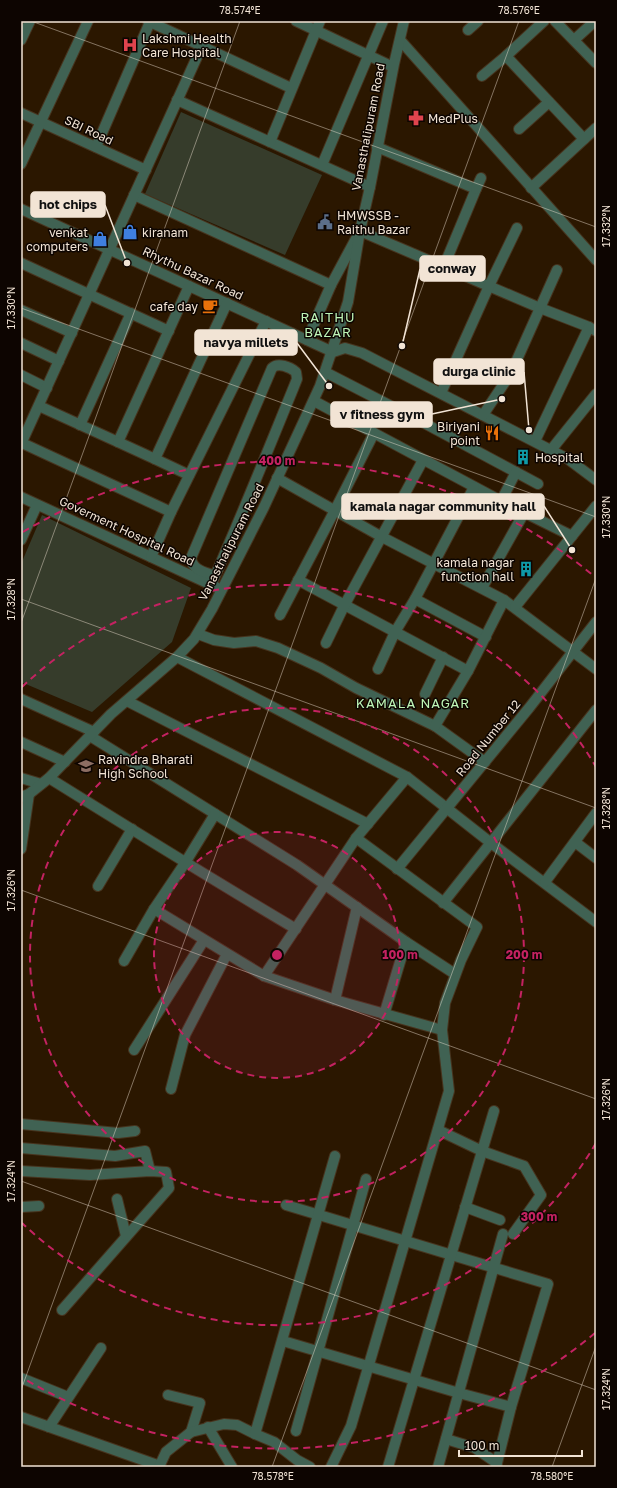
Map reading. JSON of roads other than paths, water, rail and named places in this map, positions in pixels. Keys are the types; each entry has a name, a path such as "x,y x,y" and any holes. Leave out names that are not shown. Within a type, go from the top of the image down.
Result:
{"street":[{"path":"21,40 30,21"},
{"path":"21,164 88,21"},
{"path":"296,21 318,26 368,55 393,66"},
{"path":"322,165 383,21"},
{"name":"Vanasthalipuram Road","path":"25,795 45,781 111,714 177,657 198,634 222,590 278,478 326,372 348,302 360,231 393,66 404,21"},
{"path":"468,30 478,21"},
{"path":"482,76 544,21"},
{"path":"555,21 596,63"},
{"path":"574,40 595,21"},
{"path":"96,147 149,22 291,88"},
{"path":"270,142 291,88 318,26"},
{"path":"400,40 596,260"},
{"path":"171,512 21,444 202,46"},
{"path":"506,56 584,139"},
{"path":"177,100 370,187"},
{"path":"519,129 549,102"},
{"name":"SBI Road","path":"21,113 146,170"},
{"path":"531,188 596,128"},
{"path":"377,147 476,189"},
{"path":"444,266 481,178"},
{"path":"134,195 331,285"},
{"name":"Rhythu Bazar Road","path":"21,209 333,352"},
{"path":"441,393 517,228"},
{"path":"307,340 331,285 360,231 592,329 535,441"},
{"path":"21,263 169,331"},
{"path":"483,415 511,373 557,270"},
{"path":"118,442 189,286"},
{"path":"155,459 227,303"},
{"path":"21,310 72,333"},
{"path":"80,425 131,313"},
{"path":"151,557 189,475 266,321"},
{"path":"21,343 59,361"},
{"path":"333,352 345,348 362,353 535,441 568,459 596,480"},
{"path":"274,366 288,367 296,372 297,379 213,580 191,564 191,558 272,368 274,366"},
{"path":"326,372 538,484"},
{"path":"21,375 47,388"},
{"path":"551,450 596,394"},
{"path":"314,401 501,501 572,536"},
{"path":"39,406 189,475"},
{"path":"280,615 374,433"},
{"path":"326,643 344,606 424,460"},
{"path":"501,501 516,472"},
{"path":"278,478 382,537 504,600 596,669"},
{"path":"378,668 395,632 415,599 474,486"},
{"name":"Goverment Hospital Road","path":"21,497 151,557 213,580 222,590"},
{"path":"21,540 37,504"},
{"path":"514,607 596,506"},
{"path":"482,588 524,513"},
{"path":"298,580 344,606 468,671"},
{"path":"415,599 486,637"},
{"path":"435,726 468,671 504,600"},
{"name":"Road Number 12","path":"397,869 485,762 596,622"},
{"path":"198,634 214,640 234,643 256,641 278,648 321,668 356,688 435,726 485,762"},
{"path":"177,657 407,776 491,843 545,882 596,922"},
{"path":"425,694 443,657"},
{"path":"21,699 92,734 214,814 297,865 406,942 455,974"},
{"path":"127,701 368,824"},
{"path":"443,903 596,710"},
{"path":"21,742 65,762"},
{"path":"264,976 356,838 407,776"},
{"path":"21,778 45,781 132,829 185,863 216,880 296,929"},
{"path":"21,849 25,795"},
{"path":"545,882 596,813"},
{"path":"124,961 154,909 185,863 214,814"},
{"path":"98,886 132,829"},
{"path":"330,1467 351,1426 449,1091 442,1030 445,1003 455,974 477,927 356,838"},
{"path":"575,842 596,858"},
{"path":"334,1000 357,907"},
{"path":"154,909 264,976 334,1000 442,1030"},
{"path":"134,1050 204,940"},
{"path":"384,1014 406,942"},
{"path":"171,1088 185,1035 227,954"},
{"path":"388,1467 494,1112"},
{"path":"21,1124 118,1133 135,1131"},
{"path":"438,1130 482,1151 524,1166 541,1195 508,1234 494,1268 438,1467"},
{"path":"21,1148 115,1156 145,1151 150,1171"},
{"path":"255,1434 335,1156"},
{"path":"21,1171 90,1176 150,1171 166,1172 169,1188 62,1310"},
{"path":"296,1431 366,1180"},
{"path":"117,1199 126,1236"},
{"path":"286,1205 548,1284 496,1465 475,1448 446,1438"},
{"path":"21,1207 39,1206"},
{"path":"465,1207 500,1220"},
{"path":"283,1340 415,1380 512,1407"},
{"path":"49,1427 101,1348"},
{"path":"21,1378 68,1397"},
{"path":"168,1395 200,1403 191,1432"},
{"path":"21,1418 160,1467 166,1452 191,1432 224,1424 237,1425 274,1442 295,1463 310,1467"},
{"path":"208,1427 232,1467"}],"place":[{"name":"Lakshmi Health Care Hospital","path":"130,45"},
{"name":"MedPlus","path":"416,118"},
{"name":"HMWSSB - Raithu Bazar","path":"325,222"},
{"name":"kiranam","path":"130,232"},
{"name":"venkat computers","path":"100,239"},
{"name":"hot chips","path":"127,263"},
{"name":"cafe day","path":"210,306"},
{"name":"conway","path":"402,346"},
{"name":"navya millets","path":"329,386"},
{"name":"v fitness gym","path":"502,399"},
{"name":"durga clinic","path":"529,430"},
{"name":"Biriyani point","path":"492,433"},
{"name":"Hospital","path":"523,457"},
{"name":"kamala nagar community hall","path":"572,550"},
{"name":"kamala nagar function hall","path":"526,569"},
{"name":"Ravindra Bharati High School","path":"86,766"}],"district":[{"name":"RAITHU BAZAR","path":"328,324"},
{"name":"KAMALA NAGAR","path":"413,703"}]}
